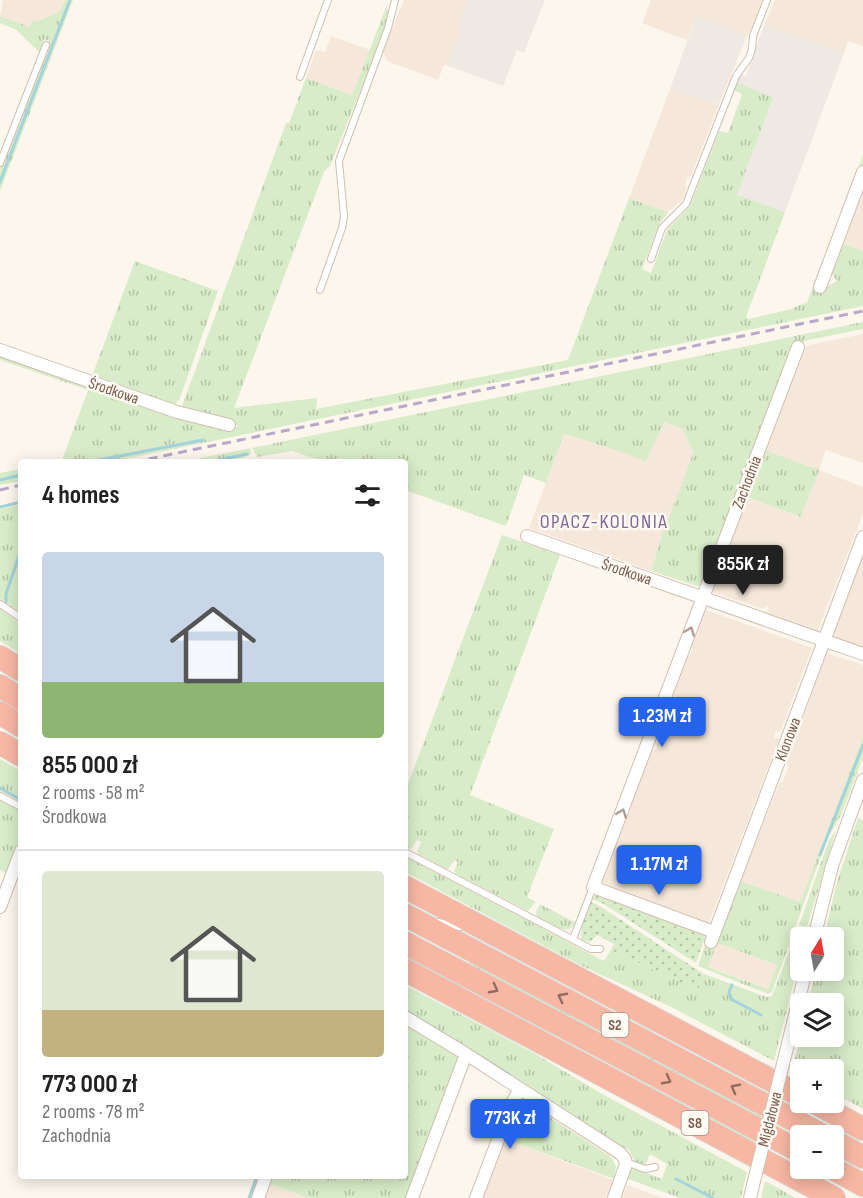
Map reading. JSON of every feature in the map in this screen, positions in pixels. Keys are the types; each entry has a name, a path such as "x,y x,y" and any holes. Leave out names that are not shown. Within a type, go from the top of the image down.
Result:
{"highway":[{"path":"0,657 18,668"},
{"path":"0,686 18,697"},
{"path":"0,714 18,724"},
{"path":"0,743 18,753"},
{"path":"414,892 790,1090"},
{"name":"S2","path":"408,917 803,1125"},
{"name":"S2","path":"414,942 790,1146"},
{"name":"S8","path":"414,966 456,997 834,1198"},
{"path":"833,1113 863,1130"},
{"path":"844,1147 863,1157"},
{"path":"844,1175 863,1185"}],"street":[{"path":"820,287 863,172"},
{"name":"Zachodnia","path":"593,887 798,347"},
{"name":"Środkowa","path":"0,350 177,412 230,425"},
{"name":"Środkowa","path":"527,536 863,654"},
{"name":"Klonowa","path":"593,887 712,937 863,537"},
{"path":"817,927 832,866 863,780"},
{"path":"0,907 18,859"},
{"name":"Migdałowa","path":"750,1198 803,981"},
{"path":"408,1019 623,1156 624,1168 614,1198"},
{"path":"412,1198 466,1054"},
{"path":"476,1198 512,1103 520,1089"},
{"path":"258,1198 265,1179"}],"lane":[{"path":"300,77 328,0"},
{"path":"320,290 344,216 339,160 388,28 395,0"},
{"path":"651,259 662,228 686,204 736,76 749,57 753,36 767,0"},
{"path":"0,163 46,45"},
{"path":"0,604 18,616"},
{"path":"0,796 18,805"},
{"path":"408,854 591,949 600,949"},
{"path":"573,939 593,887"},
{"path":"414,892 476,952"},
{"path":"408,916 493,933"},
{"path":"408,922 414,942 414,966"},
{"path":"447,947 476,952"},
{"path":"456,997 436,973 460,968"},
{"path":"624,1168 655,1167"}],"shaded area":[{"path":"3,0 65,0 60,11 37,21 30,27 0,16"},
{"path":"404,0 468,0 458,28 461,30 448,66 444,65 438,80 387,61 383,51"},
{"path":"468,0 545,0 524,53 517,50 503,86 448,66 461,30 458,28"},
{"path":"651,0 763,0 747,36 696,16 687,40 642,23"},
{"path":"775,0 863,0 863,46 848,41 844,53 764,25"},
{"path":"696,16 747,36 719,104 670,89"},
{"path":"764,25 844,53 785,212 736,195 773,97 737,83 740,74 746,76"},
{"path":"331,36 370,50 352,95 306,78 316,50 325,52"},
{"path":"670,89 719,104 691,176 687,178 685,184 687,187 682,200 668,212 629,198"},
{"path":"863,187 863,251 842,243"},
{"path":"863,334 863,463 826,450 819,470 863,487 863,514 818,630 767,612 769,607 766,605 764,609 711,592 747,497 801,517 818,471 764,450 802,348"},
{"path":"663,422 685,430 687,441 694,451 651,571 529,528 564,434 620,450 646,462"},
{"path":"863,554 863,646 835,637 834,633"},
{"path":"704,609 812,648 780,732 776,731 774,737 779,739 709,923 602,882 652,751 655,749 658,741 656,740 669,707 673,705 676,697 673,692 685,660 691,653 691,645 699,631 696,630"},
{"path":"827,653 863,665 863,737 800,902 741,881 778,786 780,782 783,782 788,767 787,762"},
{"path":"717,943 777,965 768,989 707,966"},
{"path":"505,1139 613,1180 606,1198 483,1198"},
{"path":"270,1184 308,1198 264,1198"},
{"path":"627,1185 662,1198 622,1198"}],"green space":[{"path":"65,0 73,0 0,191 0,170 49,41 44,39 39,52 15,29 0,23 0,16 30,27 33,20 38,21 60,11"},
{"path":"387,5 388,15 382,37 330,166 324,172 234,408 317,398 316,409 568,360 629,198 668,212 659,225 642,269 651,273 667,230 690,206 719,131 728,133 742,94 734,90 737,83 773,97 737,195 785,212 746,317 749,319 791,309 807,302 863,155 863,163 821,271 821,290 837,281 831,273 842,243 863,251 863,306 125,459 62,459 88,390 0,360 0,353 229,428 237,427 237,425 182,406 286,123 289,123 306,78 352,95"},
{"path":"135,261 218,291 180,398 175,405 92,376"},
{"path":"863,322 863,329 804,341 801,345 700,587 651,571 694,451 687,441 684,430 664,422 646,462 564,434 546,483 524,475 506,526 408,491 408,459 316,459 292,451 257,457 252,448"},
{"path":"250,448 251,454 236,459 197,459"},
{"path":"764,450 819,470 801,517 747,497"},
{"path":"18,470 18,482 0,485 0,473"},
{"path":"18,505 18,611 0,599 0,509"},
{"path":"502,535 560,555 470,795 554,829 527,897 536,902 528,911 456,874 454,871 458,862 454,860 446,869 419,855 417,851 421,842 417,840 411,849 408,848 408,784"},
{"path":"0,609 18,621 18,652 0,641"},
{"path":"863,737 863,757 841,815 827,839 795,927 790,927 790,942 772,992 768,994 698,966 706,941 718,942 741,881 800,902","holes":["717,943 777,965 768,989 708,967"]},
{"path":"0,759 18,769 18,800 0,791"},
{"path":"0,800 18,809 18,852 9,874 0,870"},
{"path":"858,818 863,820 863,1109 844,1099 844,1059 795,1059 798,1047 844,1047 844,993 810,993 814,981 844,981 844,927 826,927 837,882"},
{"path":"836,830 807,927 799,925 829,840"},
{"path":"408,858 604,961 611,950 698,990 704,974 767,997 772,996 790,949 790,981 794,981 774,1061 671,1007 580,965 408,874"},
{"path":"596,895 703,934 705,938 696,963 602,903 592,899"},
{"path":"591,902 704,974 698,990 611,950 614,944 597,935 590,942 581,940 582,924"},
{"path":"540,904 576,923 567,929 552,925 537,917 536,912"},
{"path":"470,961 762,1113 760,1119 469,965"},
{"path":"408,987 534,1053 602,1094 747,1172 741,1198 680,1198 626,1178 633,1168 662,1179 667,1164 650,1154 645,1166 635,1162 629,1150 598,1135 408,1015"},
{"path":"463,989 755,1141 753,1147"},
{"path":"408,1023 457,1054 458,1057 407,1198 308,1198 270,1184 272,1179 408,1179"},
{"path":"526,1102 610,1156 616,1166 614,1179 505,1139 515,1105 519,1107 521,1103"},
{"path":"765,1181 796,1198 761,1198"}],"waterway":[{"path":"0,182 70,0"},
{"path":"104,459 203,440"},
{"path":"223,459 247,454"},
{"path":"0,480 18,476"},
{"path":"0,507 18,503"},
{"path":"6,602 6,594 18,559"},
{"path":"820,855 863,745"},
{"path":"0,788 18,798"},
{"path":"732,985 729,992 731,999 761,1015"},
{"path":"408,1012 510,1075"},
{"path":"249,1198 256,1179"},
{"path":"676,1179 713,1198"}],"railway":[{"path":"148,459 863,311"},
{"path":"0,490 18,486"}],"district":[{"name":"OPACZ-KOLONIA","path":"604,521"}]}
